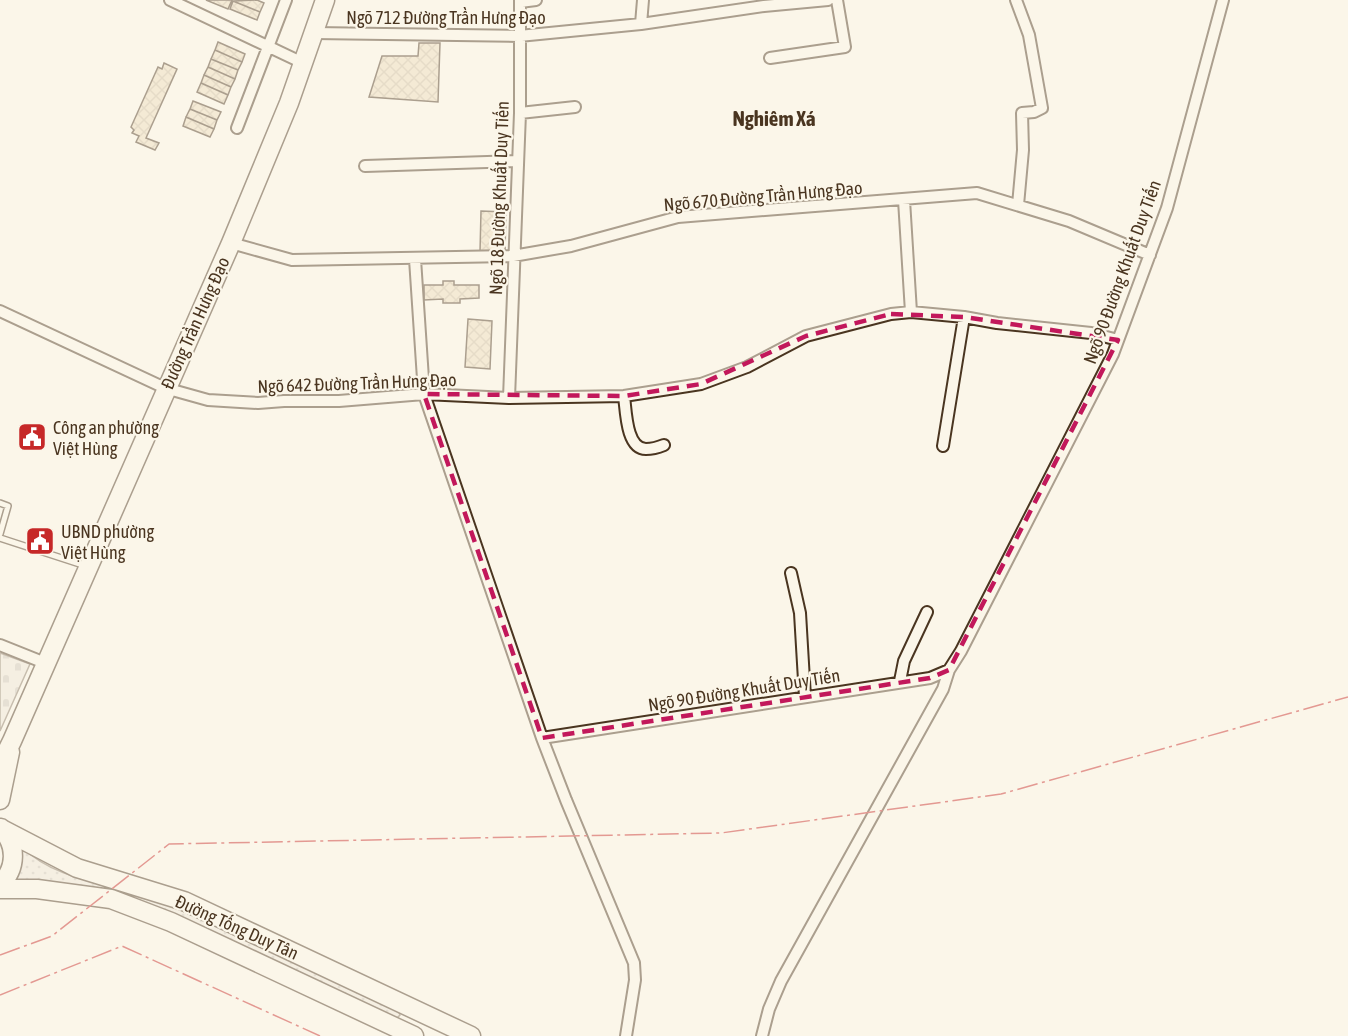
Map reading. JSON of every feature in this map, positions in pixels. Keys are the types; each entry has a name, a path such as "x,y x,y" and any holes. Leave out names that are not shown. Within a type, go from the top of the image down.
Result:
{"highway":[{"name":"Đường Trần Hưng Đạo","path":"0,765 231,243 315,33 325,0"},
{"name":"Đường Trần Hưng Đạo","path":"0,800 12,741"},
{"path":"0,828 8,837 13,855 10,872 0,885"},
{"name":"Đường Tống Duy Tân","path":"0,828 77,868 184,901 471,1036"},
{"name":"Đường Tống Duy Tân","path":"0,890 37,889 111,899 171,922 411,1034"},
{"path":"411,1034 417,1011"}],"street":[{"path":"170,0 303,63"},
{"path":"237,128 286,0"},
{"path":"520,1 536,0"},
{"path":"641,24 643,0"},
{"name":"Ngõ 712 Đường Trần Hưng Đạo","path":"315,33 519,36 641,24 764,6 828,0"},
{"path":"770,57 845,47 837,0"},
{"path":"1016,0 1029,35 1042,108 1034,112 1022,113 1023,150 1018,205"},
{"name":"Ngõ 90 Đường Khuất Duy Tiến","path":"762,1036 769,1009 781,981 943,689 949,670 961,651 1086,407 1118,340 1167,208 1223,0"},
{"name":"Ngõ 18 Đường Khuất Duy Tiến","path":"508,398 520,113 520,1"},
{"path":"520,113 575,107"},
{"path":"365,166 518,160"},
{"name":"Ngõ 670 Đường Trần Hưng Đạo","path":"231,243 292,260 513,256 571,246 678,217 977,193 1069,221 1150,255"},
{"path":"904,200 911,312"},
{"path":"415,259 424,394 542,738 634,963 635,980 626,1036"},
{"name":"Ngõ 642 Đường Trần Hưng Đạo","path":"0,311 165,388 208,400 258,403 339,401 424,394 508,398 624,396 701,384 747,367 806,336 891,314 911,312 1091,333 1118,340"},
{"path":"943,446 964,317"},
{"path":"624,396 629,434 632,440 640,448 645,449 664,445"},
{"path":"791,573 801,622 805,697"},
{"path":"900,681 904,661 927,612"},
{"path":"0,645 45,663"},
{"name":"Ngõ 90 Đường Khuất Duy Tiến","path":"542,738 930,678 949,670"}],"lane":[{"path":"0,503 8,506 0,536 87,567"}],"highlighted area":[{"path":"891,314 964,317 1118,340 949,670 930,678 542,738 424,394 624,396 701,384 806,336"}],"green space":[{"path":"0,653 30,664 0,731"},
{"path":"22,847 36,859 70,875 144,896 221,928 398,1010 400,1015 396,1019 141,904 14,885"}],"building":[{"path":"206,0 232,0 228,9"},
{"path":"257,0 264,3 260,12 233,1"},
{"path":"233,1 260,12 257,20 230,9"},
{"path":"218,42 245,54 242,62 215,50"},
{"path":"419,43 440,43 438,102 369,97 382,56 418,56"},
{"path":"215,50 242,62 238,70 211,59"},
{"path":"211,59 238,70 235,79 208,67"},
{"path":"164,63 177,69 146,138 159,143 155,150 136,142 139,136 132,133 134,130 131,127 158,67 162,69"},
{"path":"208,67 235,79 231,87 204,75"},
{"path":"204,75 231,87 228,95 201,83"},
{"path":"201,83 228,95 224,104 197,92"},
{"path":"193,101 221,112 217,120 190,109"},
{"path":"190,109 217,120 214,129 186,117"},
{"path":"186,117 214,129 210,137 183,126"},
{"path":"481,211 506,212 505,253 480,252"},
{"path":"443,281 454,281 454,285 479,285 479,298 460,299 460,303 443,303 443,299 424,300 424,285 443,285"},
{"path":"468,319 492,321 490,369 465,367"}],"power":[{"path":"0,955 52,936 169,844 721,833 1001,794 1348,697"},
{"path":"0,995 122,946 320,1036"}],"place":[{"name":"Công an phường Việt Hùng","path":"32,437"},
{"name":"UBND phường Việt Hùng","path":"40,541"}],"district":[{"name":"Nghiêm Xá","path":"774,118"}]}
